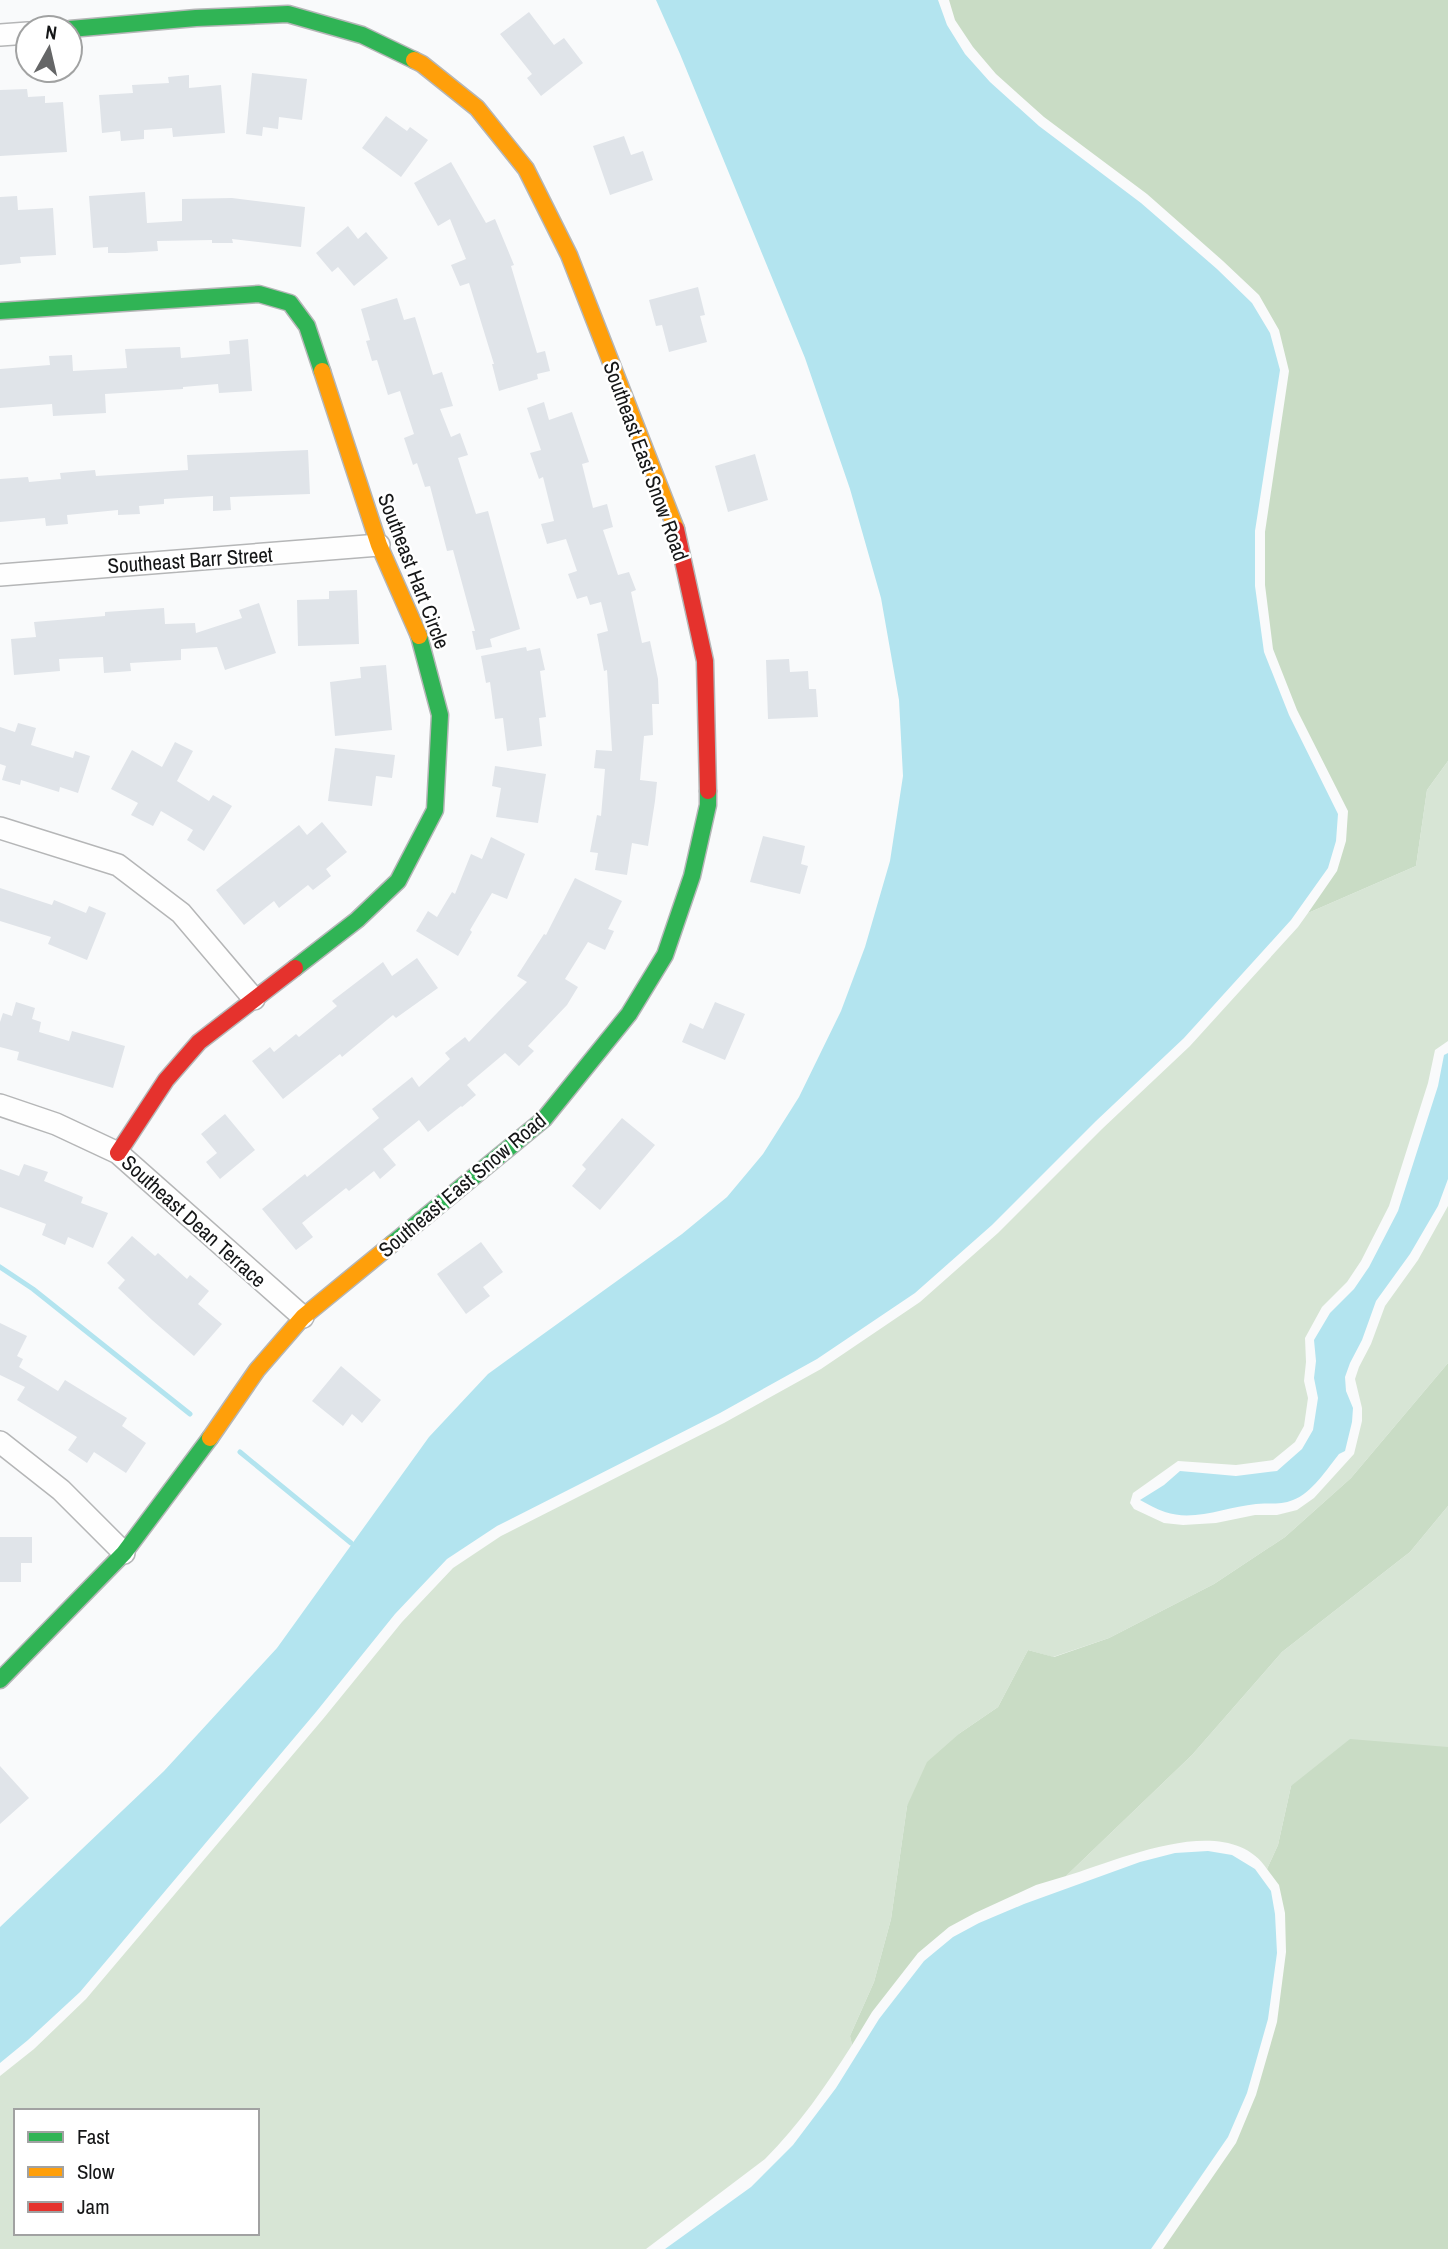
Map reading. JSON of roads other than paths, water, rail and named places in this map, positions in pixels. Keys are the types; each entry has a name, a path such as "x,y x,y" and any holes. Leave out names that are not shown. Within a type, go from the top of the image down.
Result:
{"street":[{"name":"Southeast East Snow Road","path":"0,1680 124,1553 257,1370 303,1317 544,1119 629,1014 665,955 692,876 708,805 705,661 679,538 569,255 526,169 477,108 422,65 362,35 288,14 196,18 84,28"},
{"name":"Southeast Hart Circle","path":"0,311 259,294 290,303 307,326 379,545 417,628 440,715 435,810 398,881 357,920 199,1042 166,1080 118,1153"},
{"name":"Southeast Barr Street","path":"0,575 379,545"},
{"path":"0,828 118,865 181,913 254,999"},
{"name":"Southeast Dean Terrace","path":"0,1105 56,1124 118,1153 303,1317"},
{"path":"0,1442 61,1490 124,1553"}],"water":[{"path":"656,0 938,0 947,25 965,54 990,82 1039,126 1141,203 1252,303 1270,333 1280,370 1255,531 1255,586 1264,652 1289,715 1338,814 1336,841 1328,868 1291,920 1184,1038 992,1225 915,1293 817,1359 720,1413 497,1526 447,1559 395,1614 80,1992 0,2063 0,1927 164,1771 277,1648 429,1437 488,1374 682,1234 727,1197 763,1154 799,1097 841,1011 865,947 890,861 903,776 899,700 881,598 850,489 805,358"},
{"path":"1448,1053 1448,1179 1438,1206 1410,1254 1376,1301 1362,1340 1350,1363 1345,1377 1346,1391 1353,1408 1345,1451 1339,1454 1307,1492 1288,1502 1176,1515 1140,1500 1180,1471 1236,1476 1277,1471 1302,1449 1313,1430 1318,1398 1314,1378 1314,1340 1330,1313 1354,1289 1369,1267 1398,1211 1438,1086 1444,1055"},
{"path":"1208,1851 1232,1855 1255,1869 1271,1891 1277,1953 1268,2019 1247,2093 1228,2137 1151,2249 665,2249 751,2187 793,2145 836,2088 879,2019 924,1961 953,1937 1024,1904 1140,1862 1175,1853"}],"waterway":[{"path":"0,1267 33,1289 190,1414"},
{"path":"240,1452 351,1543"}]}
